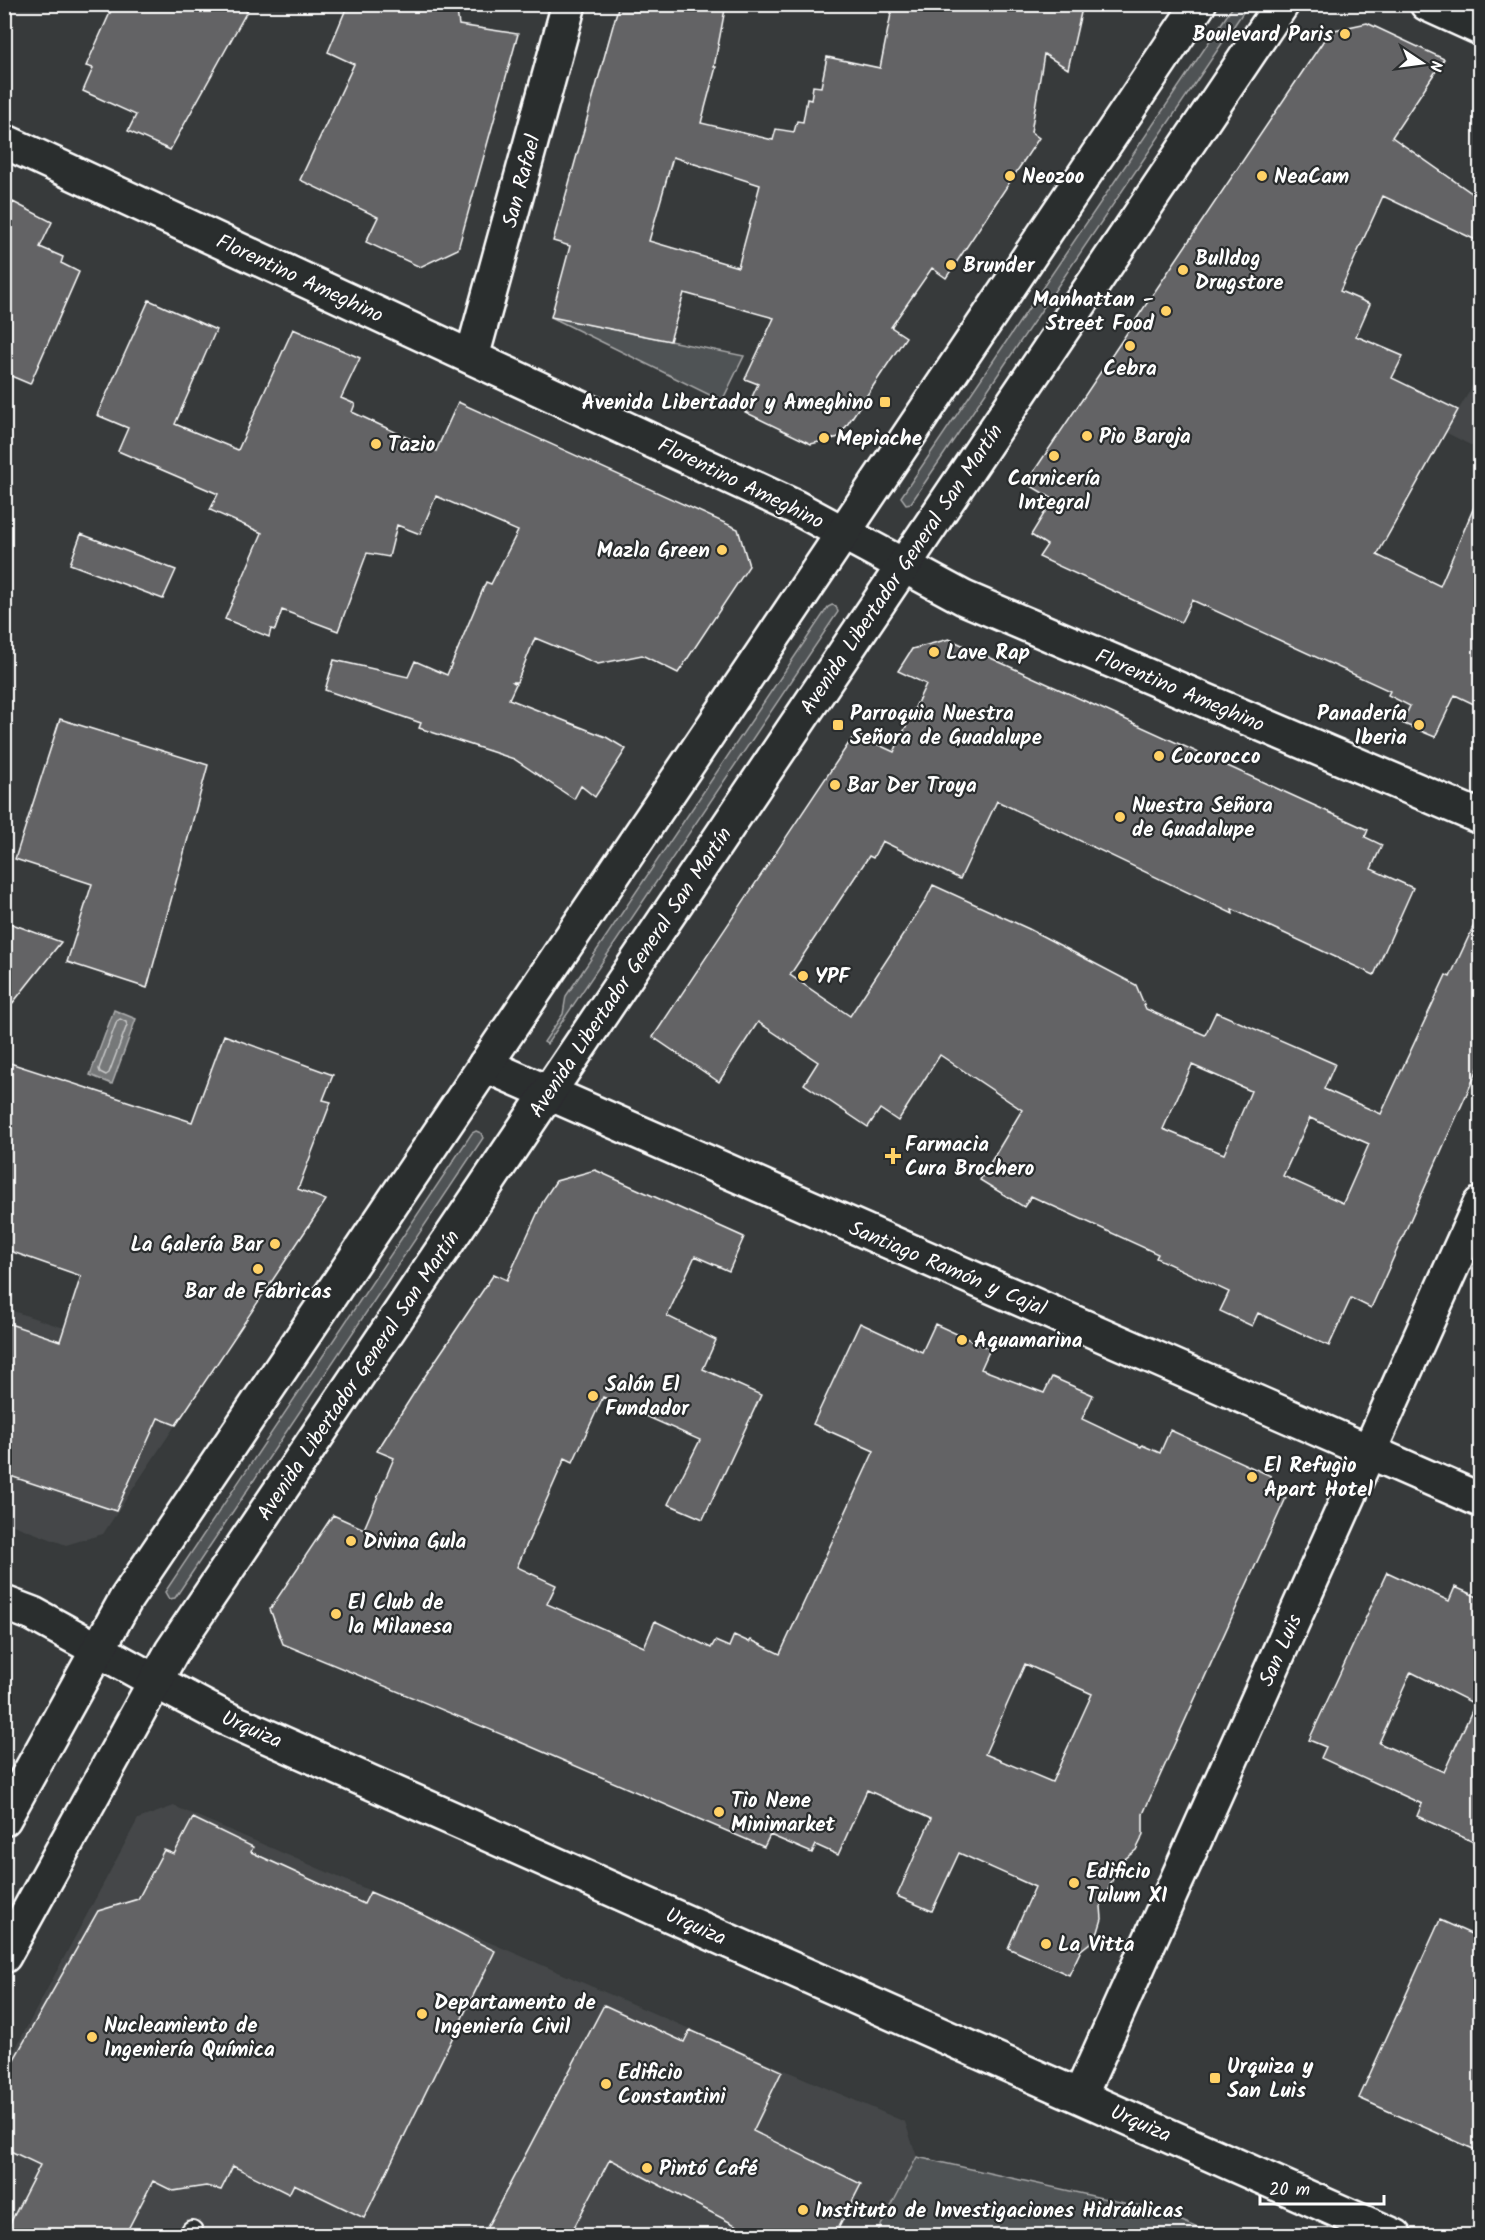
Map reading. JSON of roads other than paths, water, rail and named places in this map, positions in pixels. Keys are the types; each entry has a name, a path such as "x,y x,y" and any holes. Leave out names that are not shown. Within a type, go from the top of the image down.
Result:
{"street":[{"name":"San Rafael","path":"472,357 569,4"},
{"path":"4,1820 132,1589 1199,4"},
{"name":"Avenida Libertador General San Martín","path":"4,1956 179,1641 1282,4"},
{"path":"1427,4 1480,28"},
{"name":"Florentino Ameghino","path":"4,141 795,507 964,598 1480,817"},
{"name":"Santiago Ramón y Cajal","path":"485,1065 1480,1500"},
{"name":"San Luis","path":"1080,2096 1480,1204"},
{"name":"Urquiza","path":"4,1603 33,1614 221,1716 1395,2235"}],"water":[{"path":"114,1010 136,1019 112,1084 90,1075"}],"place":[{"name":"Boulevard Paris","path":"1345,34"},
{"name":"Neozoo","path":"1010,176"},
{"name":"NeaCam","path":"1262,176"},
{"name":"Brunder","path":"951,265"},
{"name":"Bulldog Drugstore","path":"1183,270"},
{"name":"Manhattan - Street Food","path":"1166,311"},
{"name":"Cebra","path":"1130,346"},
{"name":"Avenida Libertador y Ameghino","path":"885,402"},
{"name":"Pio Baroja","path":"1087,436"},
{"name":"Mepiache","path":"824,438"},
{"name":"Tazio","path":"376,444"},
{"name":"Carnicería Integral","path":"1054,456"},
{"name":"Mazla Green","path":"722,550"},
{"name":"Lave Rap","path":"934,652"},
{"name":"Parroquia Nuestra Señora de Guadalupe","path":"838,725"},
{"name":"Panadería Iberia","path":"1419,725"},
{"name":"Cocorocco","path":"1159,756"},
{"name":"Bar Der Troya","path":"835,785"},
{"name":"Nuestra Señora de Guadalupe","path":"1120,817"},
{"name":"YPF","path":"803,976"},
{"name":"Farmacia Cura Brochero","path":"893,1156"},
{"name":"La Galería Bar","path":"275,1244"},
{"name":"Bar de Fábricas","path":"258,1269"},
{"name":"Aquamarina","path":"962,1340"},
{"name":"Salón El Fundador","path":"593,1396"},
{"name":"El Refugio Apart Hotel","path":"1252,1477"},
{"name":"Divina Gula","path":"351,1541"},
{"name":"El Club de la Milanesa","path":"336,1614"},
{"name":"Tio Nene Minimarket","path":"719,1812"},
{"name":"Edificio Tulum XI","path":"1074,1883"},
{"name":"La Vitta","path":"1046,1944"},
{"name":"Departamento de Ingeniería Civil","path":"422,2014"},
{"name":"Nucleamiento de Ingeniería Química","path":"92,2037"},
{"name":"Urquiza y San Luis","path":"1215,2078"},
{"name":"Edificio Constantini","path":"606,2084"},
{"name":"Pintó Café","path":"647,2168"},
{"name":"Instituto de Investigaciones Hidráulicas","path":"803,2210"}]}
